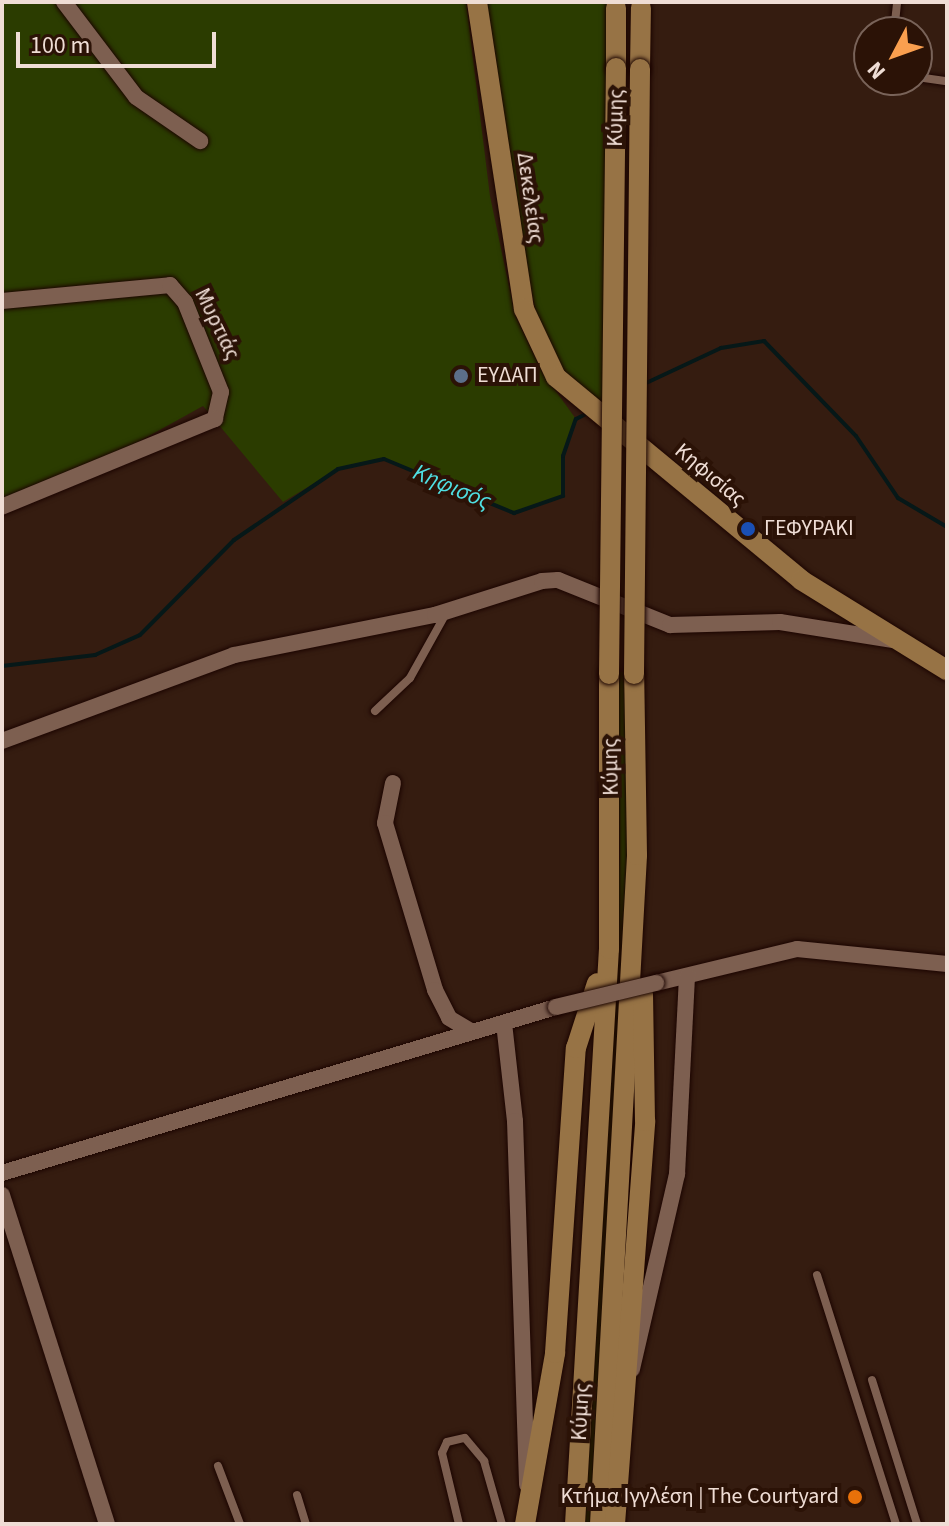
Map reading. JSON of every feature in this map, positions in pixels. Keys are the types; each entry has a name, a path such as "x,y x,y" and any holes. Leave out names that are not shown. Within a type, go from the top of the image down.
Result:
{"main road":[{"name":"Δεκελείας","path":"477,2 524,309 537,345 568,390"},
{"name":"Κύμης","path":"575,1524 609,949 616,8"},
{"name":"Κύμης","path":"600,1524 633,947 641,8"},
{"name":"Κηφισίας","path":"568,390 791,573 892,640 947,670"},
{"path":"615,1524 620,1408 645,1121 642,977 633,947"},
{"path":"526,1514 555,1353 576,1048 609,949"}],"street":[{"path":"64,2 136,97 200,141"},
{"name":"Μυρτιάς","path":"2,301 170,285 185,302 221,392 215,419 2,507"},
{"path":"2,741 234,655 453,608 558,580 670,625 780,622 892,640"},
{"path":"393,783 385,823 435,990 449,1018 472,1032"},
{"path":"2,1173 556,1007 797,949 947,964"},
{"path":"620,1408 677,1174 687,976"},
{"path":"504,1023 516,1136 526,1514"},
{"path":"2,1195 107,1524"}],"lane":[{"path":"375,711 410,678 425,641 453,608"},
{"path":"817,1275 896,1524"},
{"path":"872,1380 917,1524"},
{"path":"459,1524 442,1453 447,1442 465,1438 484,1461 502,1524"},
{"path":"218,1466 240,1524"},
{"path":"297,1495 306,1524"}],"green space":[{"path":"2,2 466,2 490,196 515,315 542,372 576,419 563,456 563,496 514,513 384,459 338,469 283,502 203,406 129,447 2,500"},
{"path":"487,2 611,2 603,418 571,386 542,342 511,191"},
{"path":"617,672 626,672 629,855 592,1524 583,1524 620,855"}],"waterway":[{"name":"Κηφισός","path":"644,384 721,348 764,341 856,436 898,498 947,527"},
{"name":"Κηφισός","path":"2,666 95,655 140,635 234,540 338,469 384,459 514,513 563,496 563,456 576,419 590,412"}],"place":[{"name":"ΕΥΔΑΠ","path":"461,376"},
{"name":"ΓΕΦΥΡΑΚΙ","path":"748,529"},
{"name":"Κτήμα Ιγγλέση | The Courtyard","path":"855,1497"}]}
